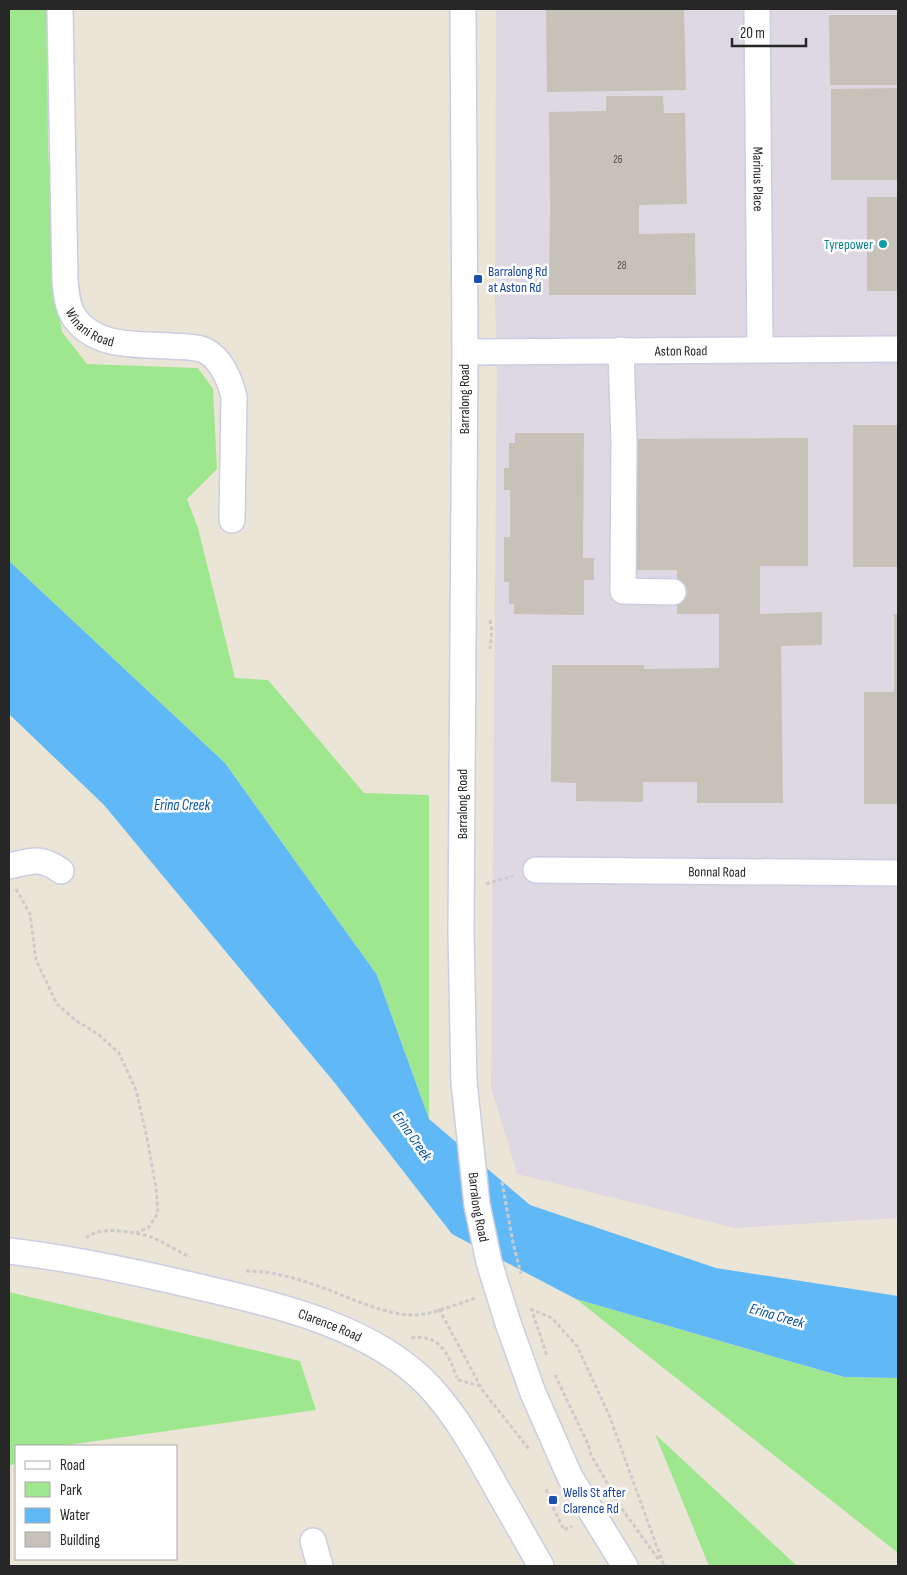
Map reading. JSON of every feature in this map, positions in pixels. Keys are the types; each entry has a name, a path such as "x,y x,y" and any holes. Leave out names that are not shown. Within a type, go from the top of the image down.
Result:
{"street":[{"name":"Winani Road","path":"60,9 65,280 68,300 74,316 97,336 111,342 204,350 223,369 230,381 234,397 232,520"},
{"name":"Barralong Road","path":"463,9 465,352 462,923 464,1082 477,1205 489,1262 508,1323 533,1393 570,1477 625,1566"},
{"name":"Marinus Place","path":"757,9 760,350"},
{"name":"Aston Road","path":"465,352 898,349"},
{"path":"621,350 624,443 623,591 673,592"},
{"path":"11,875 30,860 40,860 51,864 61,871"},
{"name":"Bonnal Road","path":"536,870 898,873"},
{"name":"Clarence Road","path":"9,1251 68,1259 136,1272 276,1307 354,1334 377,1347 404,1364 428,1385 449,1409 471,1441 540,1566"},
{"path":"313,1541 320,1566"}],"path":[{"path":"11,875 30,914 36,960 57,1004 75,1020 98,1034 119,1053 136,1090 156,1188 158,1213 149,1227 134,1233"},
{"path":"501,1178 522,1279"},
{"path":"68,1259 90,1234 114,1231 134,1233 152,1238 195,1260"},
{"path":"243,1271 263,1271 316,1285 386,1311 409,1315 418,1315 479,1297"},
{"path":"550,1364 528,1306 552,1318 576,1346 609,1415 663,1565"},
{"path":"439,1309 480,1386 530,1453"},
{"path":"554,1371 588,1444 591,1455 622,1509 663,1565"},
{"path":"458,1380 480,1386"},
{"path":"545,1486 564,1530 594,1515"}],"shaded area":[{"path":"496,9 898,9 898,1218 735,1228 517,1174 491,1087 497,351 495,305"}],"green space":[{"path":"9,9 47,9 48,146 55,289 62,332 87,364 198,368 213,389 217,469 187,499 198,528 235,678 268,680 364,793 429,795 429,1119 377,975 225,763 9,561"},
{"path":"9,1292 300,1361 316,1410 67,1445 15,1445 15,1463 9,1466"},
{"path":"576,1299 843,1377 898,1378 898,1553"},
{"path":"655,1434 797,1566 709,1566"}],"water":[{"name":"Erina Creek","path":"9,561 225,763 377,975 429,1119 530,1205 716,1268 898,1296 898,1378 844,1377 576,1299 452,1234 334,1082 104,805 9,714"}],"building":[{"path":"546,9 684,9 686,90 547,92"},
{"path":"829,15 898,15 898,85 830,85"},
{"path":"898,88 898,180 831,180 831,89"},
{"path":"606,96 663,96 664,113 685,113 687,204 639,205 639,234 695,233 696,295 549,295 549,112 606,111"},
{"name":"Tyrepower","path":"867,197 898,197 898,291 867,291"},
{"path":"853,425 898,425 898,567 853,567"},
{"path":"515,433 584,433 583,558 594,558 594,580 584,580 584,615 514,614 514,604 509,604 509,582 504,582 504,537 510,537 510,490 504,490 504,468 509,468 509,443 515,443"},
{"path":"808,438 808,566 760,566 760,614 822,612 822,645 781,646 783,803 697,803 697,782 643,782 643,802 576,801 576,783 551,782 552,665 644,665 644,669 719,668 719,614 677,614 677,570 628,570 628,439"},
{"path":"894,614 898,614 898,804 864,804 864,692 894,692"}],"place":[{"name":"Tyrepower","path":"883,244"},
{"name":"Barralong Rd at Aston Rd","path":"478,279"},
{"name":"Wells St after Clarence Rd","path":"553,1500"}]}
